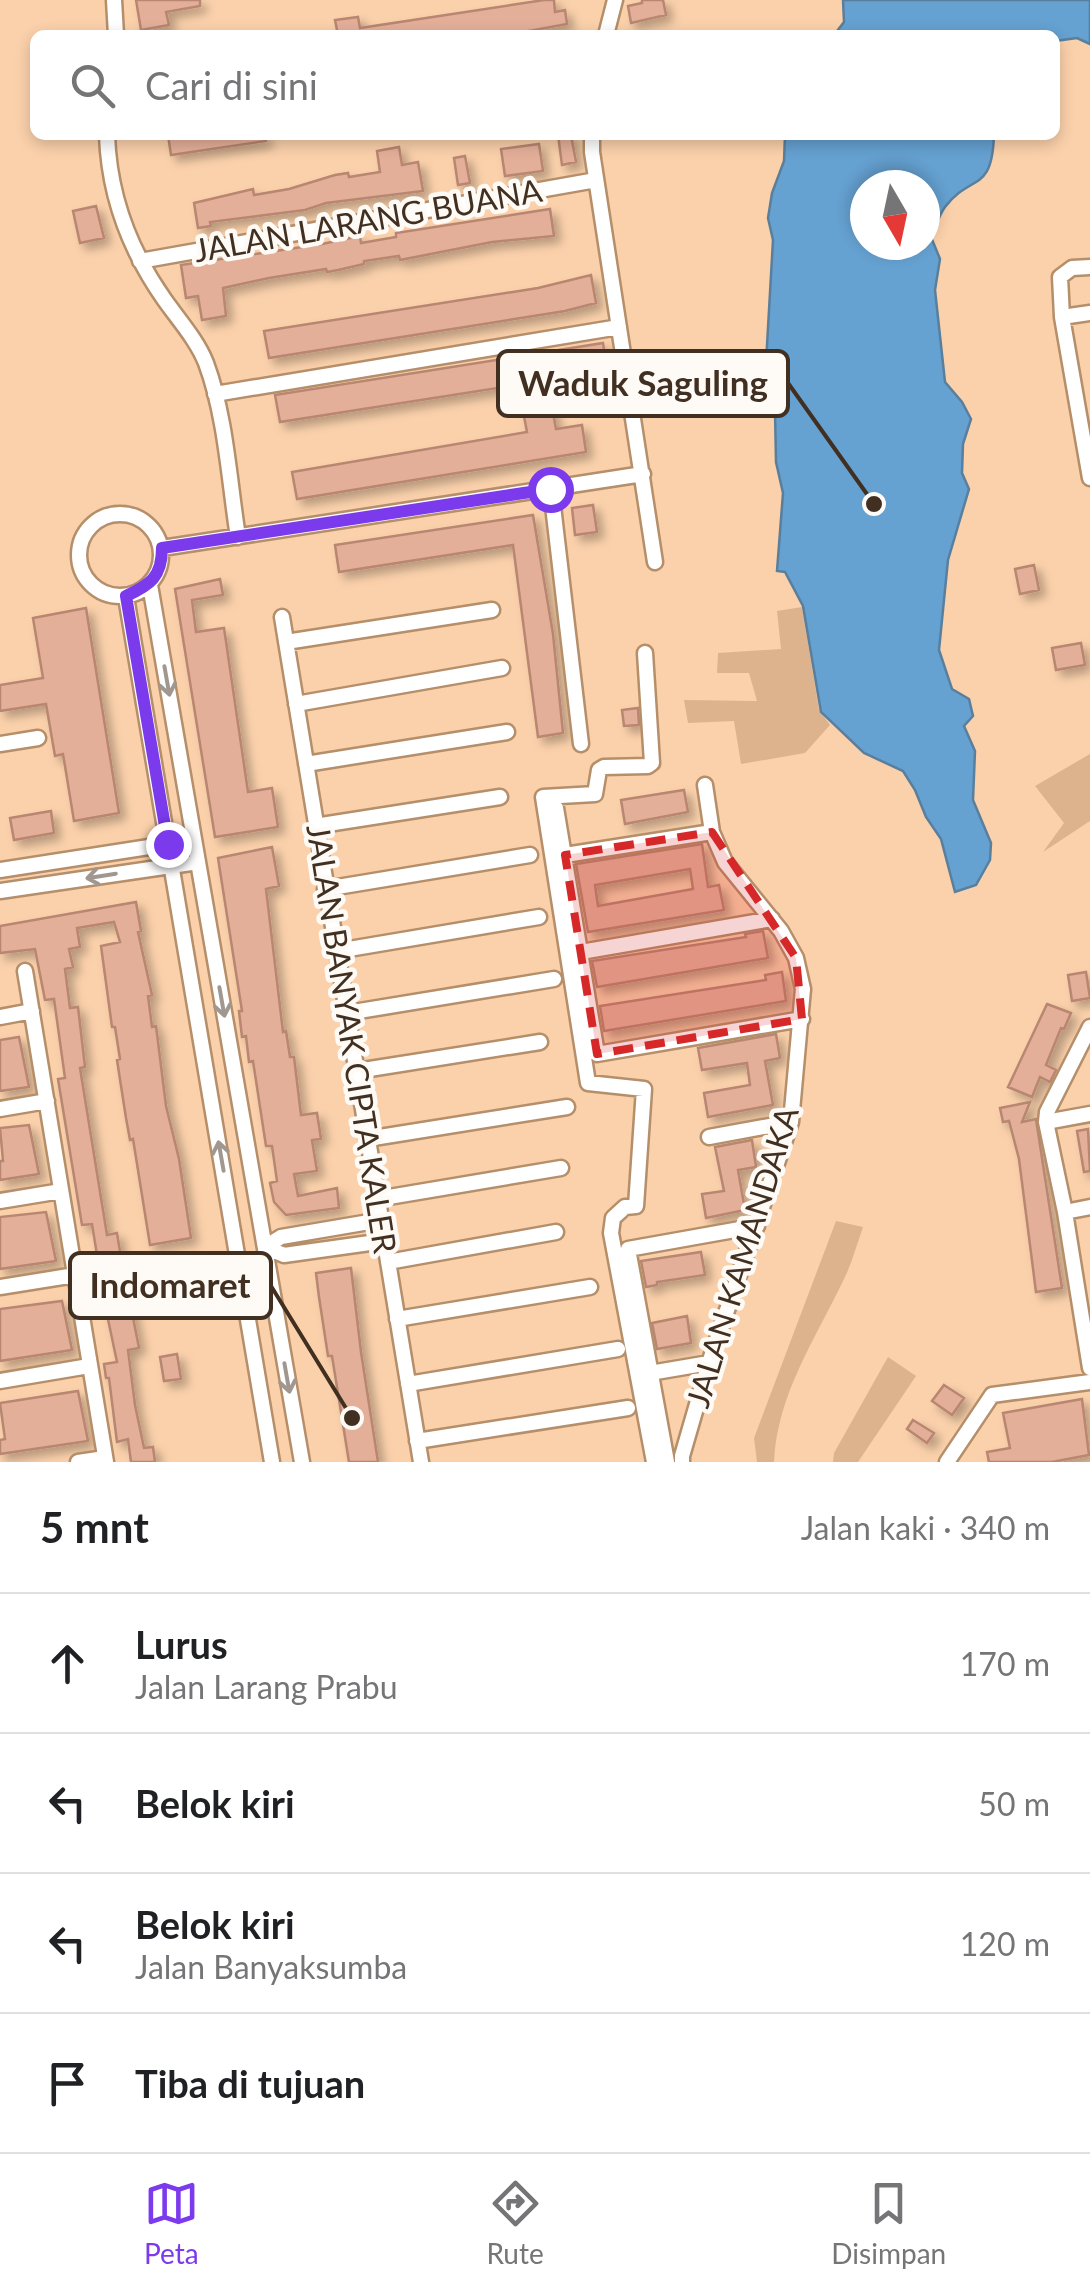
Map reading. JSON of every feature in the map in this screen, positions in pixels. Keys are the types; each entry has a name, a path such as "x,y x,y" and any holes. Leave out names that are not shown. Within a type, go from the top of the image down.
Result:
{"street":[{"path":"114,0 116,30"},
{"path":"607,30 615,0"},
{"path":"107,140 124,228 140,261 205,360 216,394 238,537"},
{"path":"592,140 655,562"},
{"name":"JALAN LARANG BUANA","path":"140,261 596,180"},
{"path":"1090,267 1072,268 1060,277 1062,317 1085,416 1090,478"},
{"path":"1062,317 1090,313"},
{"path":"216,394 618,327"},
{"path":"162,548 644,474"},
{"path":"550,489 581,744"},
{"path":"150,585 126,596 106,594 90,584 80,567 79,548 87,530 102,518 121,513 140,518 154,530 162,548 162,562 150,585 302,1462"},
{"path":"126,596 272,1462"},
{"path":"286,642 492,610"},
{"name":"JALAN BANYAK CIPTA KALER","path":"282,617 420,1462"},
{"path":"645,654 652,763 604,766 595,794 543,797 588,1082 644,1089 636,1206 625,1207 613,1218 611,1232 654,1462"},
{"path":"296,704 502,668"},
{"path":"306,764 507,732"},
{"path":"0,744 38,738"},
{"name":"JALAN KAMANDAKA","path":"678,1460 791,1122 802,1019 803,989 796,958 772,919 725,862 712,832 705,785"},
{"path":"316,826 500,797"},
{"path":"556,808 597,1054 802,1019"},
{"path":"564,856 712,832"},
{"path":"0,870 194,840"},
{"path":"325,889 530,855"},
{"path":"0,891 198,862"},
{"path":"336,951 539,917"},
{"path":"581,952 772,919"},
{"path":"25,971 106,1460 78,1462"},
{"path":"347,1014 554,979"},
{"path":"0,1016 32,1012"},
{"path":"1090,1027 1046,1122 1084,1296 1090,1368"},
{"path":"356,1071 540,1042"},
{"path":"0,1109 46,1101"},
{"path":"368,1139 567,1107"},
{"path":"1046,1122 1090,1114"},
{"path":"709,1137 791,1122"},
{"path":"378,1199 561,1168"},
{"path":"0,1201 61,1191"},
{"path":"1065,1212 1090,1207"},
{"path":"265,1247 281,1237 381,1220"},
{"path":"678,1460 650,1373 628,1249 758,1226"},
{"path":"388,1262 556,1232"},
{"path":"265,1247 284,1255 384,1241"},
{"path":"0,1287 75,1275"},
{"path":"397,1319 590,1287"},
{"path":"408,1384 618,1349"},
{"path":"650,1373 709,1363"},
{"path":"0,1381 89,1366"},
{"path":"946,1462 992,1395 1090,1382"},
{"path":"417,1440 628,1408"}],"highlighted area":[{"path":"712,832 796,958 802,1019 597,1054 565,855"}],"shaded area":[{"path":"802,607 819,710 830,725 805,753 741,764 734,721 688,723 684,700 757,701 749,673 717,673 718,653 781,649 777,611"},
{"path":"1090,754 1090,821 1043,852 1064,823 1035,786"},
{"path":"836,1221 863,1227 847,1273 790,1390 774,1462 757,1462 754,1438"},
{"path":"888,1357 916,1376 858,1462 833,1462 834,1453"}],"water":[{"path":"843,0 1090,0 1090,44 1077,38 1060,40 1060,30 838,30 844,22"},
{"path":"785,140 993,140 984,175 954,197 940,216 940,170 850,170 850,260 940,260 935,290 945,382 971,419 963,444 962,473 969,489 948,560 939,650 952,689 969,699 973,716 964,726 975,751 973,800 991,843 990,860 976,885 955,892 941,839 903,771 864,753 821,712 803,606 785,572 777,571 783,493 766,363 773,240 768,218 784,161"}],"building":[{"path":"136,0 200,0 200,6 166,12 169,25 141,30"},
{"path":"544,0 554,0 555,12 565,10 567,24 534,30 337,30 335,20 358,17 360,28"},
{"path":"642,0 663,0 666,15 631,23 628,6"},
{"path":"169,140 266,140 266,141 171,155"},
{"path":"559,140 572,140 576,162 562,165"},
{"path":"539,144 543,171 505,176 501,149"},
{"path":"399,147 402,165 418,162 423,191 210,222 211,226 198,228 194,203 253,189 254,195 289,189 335,175 380,172 377,151"},
{"path":"465,156 470,183 458,185 454,158"},
{"path":"96,206 104,238 80,243 73,211"},
{"path":"550,209 554,236 492,242 400,260 399,256 364,261 338,270 223,288 226,316 202,320 198,296 186,298 181,265 360,236 361,243 396,237 396,233"},
{"path":"591,275 596,303 565,311 269,358 264,331 538,288"},
{"path":"603,343 608,374 280,422 275,395"},
{"path":"552,407 556,429 582,425 586,452 297,499 292,472 527,432 523,411"},
{"path":"593,505 597,532 575,535 572,508"},
{"path":"533,515 553,634 563,733 538,737 513,545 339,572 335,545"},
{"path":"1034,565 1039,590 1020,594 1015,569"},
{"path":"220,579 223,595 192,600 196,632 224,628 248,792 272,788 278,827 215,837 175,589"},
{"path":"86,608 119,813 74,821 63,754 55,756 46,704 0,711 0,685 43,678 33,618"},
{"path":"1081,643 1085,665 1056,670 1052,648"},
{"path":"638,708 639,725 624,726 622,710"},
{"path":"684,790 688,812 625,824 621,800"},
{"path":"51,811 54,833 14,840 10,818"},
{"path":"702,844 708,887 719,885 724,910 588,932 576,864","holes":["690,869 693,889 598,906 595,885"]},
{"path":"272,847 279,886 266,889 283,1032 286,1031 290,1057 294,1057 301,1115 317,1113 321,1139 312,1140 317,1171 294,1174 298,1196 337,1188 339,1208 286,1215 274,1202 270,1183 277,1181 272,1146 266,1146 253,1061 249,1062 246,1036 242,1037 242,1011 218,858"},
{"path":"136,902 141,931 138,932 152,995 148,996 152,1027 156,1026 166,1106 191,1238 150,1245 126,1118 101,946 120,942 114,922 77,928 80,947 69,949 73,967 65,969 70,1008 78,1007 85,1067 80,1068 107,1235 117,1233 120,1252 97,1255 92,1224 82,1225 58,1079 65,1078 54,999 45,1000 35,949 0,953 0,926"},
{"path":"763,931 768,958 597,987 592,961"},
{"path":"782,972 786,1001 604,1031 600,1006 766,980 765,975"},
{"path":"1086,972 1090,998 1072,1001 1068,975"},
{"path":"1047,1004 1071,1013 1046,1065 1056,1070 1050,1082 1040,1077 1032,1097 1008,1087"},
{"path":"776,1034 780,1058 765,1061 773,1105 708,1117 704,1093 750,1085 747,1063 702,1070 698,1048"},
{"path":"19,1037 29,1087 0,1091 0,1040"},
{"path":"1030,1102 1022,1122 1036,1119 1062,1288 1036,1292 1019,1159 1009,1121 1003,1122 1000,1108"},
{"path":"29,1125 39,1174 0,1180 0,1128"},
{"path":"1088,1129 1090,1171 1084,1172 1077,1131"},
{"path":"752,1140 756,1167 738,1170 745,1210 706,1218 702,1194 724,1191 715,1147"},
{"path":"46,1212 56,1261 0,1269 0,1217"},
{"path":"701,1252 705,1275 646,1287 641,1261"},
{"path":"351,1268 378,1462 349,1462 319,1297 316,1273"},
{"path":"126,1282 139,1348 128,1350 135,1405 144,1448 153,1447 155,1462 131,1462 128,1439 117,1442 106,1378 104,1364 117,1362 101,1286"},
{"path":"62,1301 72,1350 0,1361 0,1309"},
{"path":"687,1316 691,1343 657,1349 652,1323"},
{"path":"177,1354 181,1379 164,1381 160,1357"},
{"path":"944,1385 964,1398 952,1415 932,1401"},
{"path":"78,1391 88,1441 0,1454 0,1440 5,1439 0,1403"},
{"path":"1082,1399 1089,1455 1052,1462 989,1462 987,1452 1010,1448 1003,1413"},
{"path":"913,1420 934,1433 927,1443 907,1429"}],"place":[{"name":"Waduk Saguling","path":"874,504"},
{"name":"Indomaret","path":"352,1418"}],"route":[{"path":"168,844 126,596 150,585 162,562 162,548 550,489"}]}
